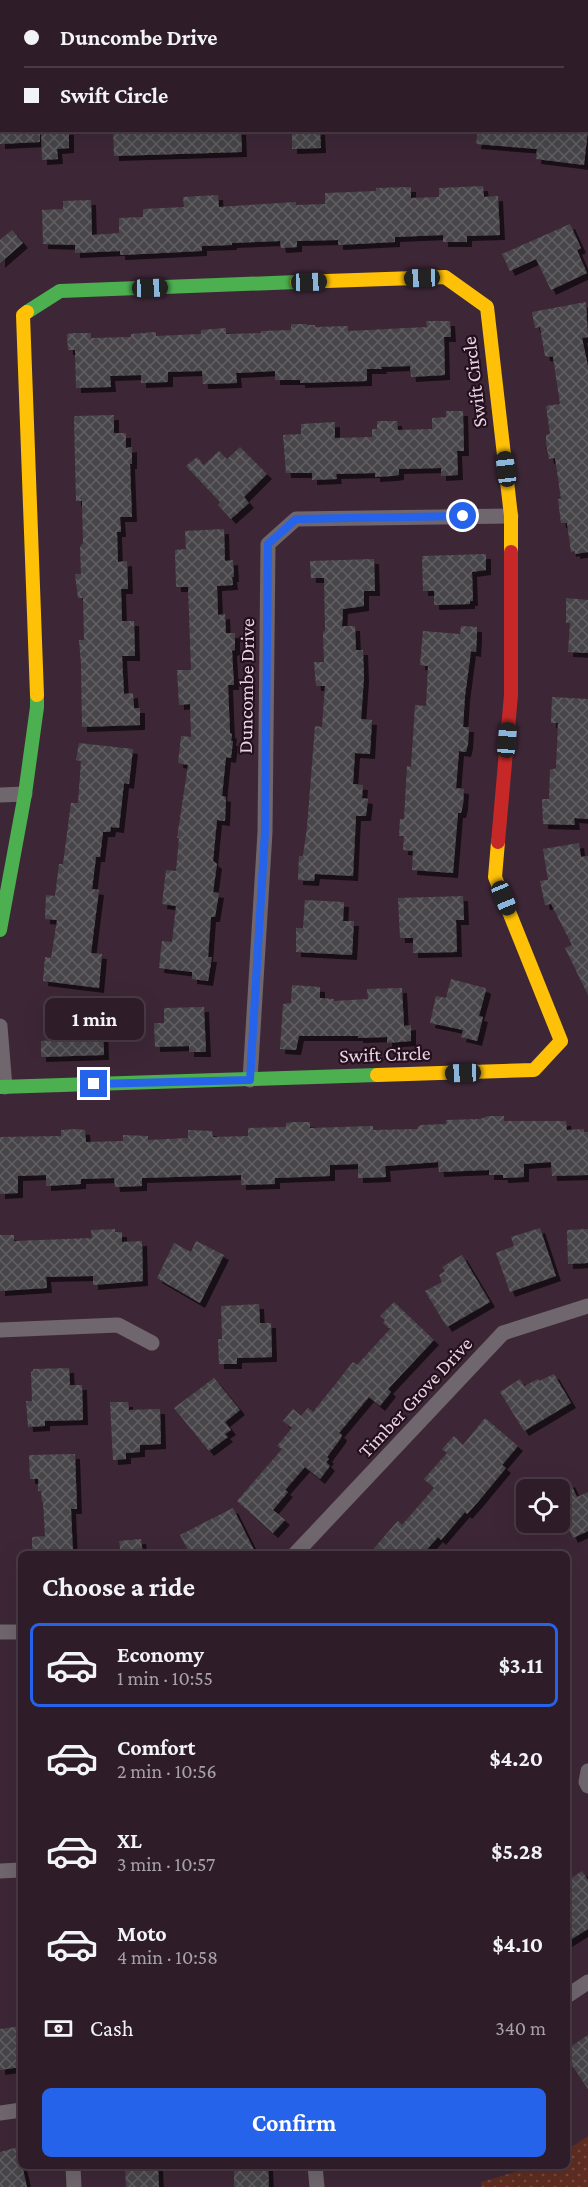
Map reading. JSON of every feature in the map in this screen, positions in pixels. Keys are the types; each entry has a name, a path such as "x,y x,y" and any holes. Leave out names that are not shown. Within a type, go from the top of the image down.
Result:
{"street":[{"name":"Swift Circle","path":"0,930 25,794 37,707 23,315 60,291 445,277 487,307 511,516 511,695 495,877 561,1041 534,1070 2,1087 0,1026"},
{"name":"Duncombe Drive","path":"250,1080 265,832 268,544 296,519 511,516"},
{"path":"0,795 25,794"},
{"name":"Timber Grove Drive","path":"299,1551 503,1334 588,1306"},
{"path":"0,1330 118,1325 152,1343"},
{"path":"0,1632 18,1632"},
{"path":"588,1771 586,1782 588,1786"},
{"path":"0,1871 18,1870"},
{"path":"570,1994 588,1982"},
{"path":"0,2113 18,2110"},
{"path":"73,2169 74,2187"},
{"path":"315,2169 317,2187"}],"shaded area":[{"path":"588,2136 588,2187 481,2187 481,2182 525,2169 570,2169 570,2148"}],"building":[{"path":"0,132 40,132 40,142 0,144"},
{"path":"41,132 69,132 69,148 57,149 58,159 42,160"},
{"path":"113,132 241,132 242,152 114,156"},
{"path":"292,132 320,132 321,148 292,149"},
{"path":"478,132 588,132 584,165 536,159 537,149 476,144"},
{"path":"483,186 484,197 498,196 500,235 467,236 467,242 443,242 443,235 395,237 395,242 338,245 338,240 297,241 297,247 281,248 280,241 202,246 202,251 122,255 120,251 75,253 75,245 43,244 42,210 63,209 63,201 91,200 92,235 119,233 119,218 143,217 143,209 184,207 183,197 218,195 219,207 296,202 296,205 325,204 325,193 411,187 411,198 439,197 439,188"},
{"path":"570,224 581,248 577,250 587,273 551,290 536,259 510,271 502,254"},
{"path":"12,230 23,243 0,263 0,240"},
{"path":"586,302 588,337 582,338 588,366 588,552 575,554 575,551 571,552 567,523 561,523 558,499 561,499 555,458 549,459 546,443 546,435 550,434 546,406 560,404 553,357 545,356 540,327 535,328 532,312"},
{"path":"426,321 450,321 451,337 444,337 445,375 411,377 410,366 381,367 382,369 367,369 367,381 300,383 300,380 275,380 275,371 236,373 237,383 203,384 202,371 168,372 168,382 141,383 141,375 110,376 111,387 76,388 75,350 68,350 67,334 91,333 91,338 131,337 131,334 156,332 156,336 201,334 201,330 226,328 226,334 261,333 261,331 291,330 291,324 315,325 315,327 348,326 348,331 427,327"},
{"path":"446,411 463,411 464,451 457,451 458,475 441,476 441,468 399,469 399,475 375,477 375,473 336,474 337,479 312,480 312,473 286,473 283,435 301,434 301,424 335,422 335,438 372,437 372,429 377,429 377,421 397,421 398,430 432,429 432,418 446,417"},
{"path":"114,415 114,433 126,433 126,448 132,447 132,464 130,464 132,517 120,517 121,532 117,532 118,562 127,561 128,589 121,589 122,621 134,621 135,656 122,656 124,694 133,693 134,708 140,708 140,725 82,727 79,640 84,640 83,598 78,598 75,574 81,574 82,501 76,501 74,419 75,416"},
{"path":"240,447 267,474 244,497 249,503 231,519 218,505 220,502 186,466 197,457 204,465 219,451 227,459"},
{"path":"224,529 225,561 233,560 234,577 232,577 233,585 217,586 218,615 225,614 226,633 235,633 235,650 232,651 234,685 228,685 230,733 232,734 231,741 233,741 231,758 226,757 222,796 226,797 225,821 217,820 213,861 217,864 213,892 219,893 215,917 211,917 208,957 212,957 208,981 192,979 192,972 159,968 162,941 172,942 176,906 162,904 166,870 176,871 179,838 177,838 188,765 178,763 181,736 191,737 190,704 179,705 177,670 191,670 188,587 176,587 175,550 186,549 185,531"},
{"path":"486,554 486,570 472,572 473,601 470,601 470,604 434,605 434,591 423,591 422,556"},
{"path":"374,559 375,591 364,591 364,606 343,609 342,626 355,626 356,650 363,650 361,719 372,720 370,754 355,753 353,784 363,785 362,798 368,799 366,816 356,816 353,876 315,874 314,881 298,880 299,856 303,856 307,827 315,726 322,727 325,686 316,686 314,662 324,662 324,578 311,578 310,561"},
{"path":"566,598 588,600 588,653 568,652 570,623 566,623"},
{"path":"461,626 477,627 477,636 476,652 471,651 465,696 463,727 469,727 468,744 466,752 459,751 456,788 464,789 461,813 458,813 453,873 412,870 413,851 403,850 404,836 399,836 400,819 404,819 407,766 411,767 415,705 426,706 428,666 420,665 423,631 460,634"},
{"path":"552,697 588,699 588,819 574,818 575,825 543,824 542,799 549,799 550,770 556,768 558,723 551,723"},
{"path":"79,743 133,749 129,784 124,783 119,828 111,827 110,832 103,832 100,857 96,857 92,889 99,890 91,953 102,954 99,988 43,981 45,957 51,958 57,920 45,919 46,895 55,896 59,864 63,864 71,803 78,803 81,761 76,760"},
{"path":"579,843 581,857 588,856 588,995 565,948 572,945 551,904 545,905 540,881 548,880 543,849"},
{"path":"463,896 464,920 456,920 457,952 413,953 413,938 400,938 398,898"},
{"path":"305,900 344,902 343,921 354,921 352,955 296,952 296,928 303,928"},
{"path":"451,979 486,990 479,1016 483,1017 477,1041 461,1037 463,1030 430,1023 436,996 446,998"},
{"path":"292,985 320,987 320,998 334,999 334,1001 368,999 367,989 402,988 404,1026 411,1025 411,1041 387,1043 387,1037 299,1036 296,1050 280,1049 283,1004 291,1003"},
{"path":"91,1006 92,1025 103,1025 104,1055 41,1057 41,1041 54,1040 53,1010 55,1007"},
{"path":"204,1007 206,1052 189,1052 189,1046 155,1047 154,1023 164,1023 164,1008"},
{"path":"488,1116 504,1116 504,1121 566,1121 567,1130 584,1129 584,1132 588,1132 588,1175 552,1176 551,1162 524,1164 524,1177 503,1178 503,1175 489,1175 489,1170 439,1172 438,1162 385,1166 386,1177 358,1178 358,1164 330,1165 330,1176 275,1178 275,1184 241,1185 241,1175 142,1178 142,1186 115,1187 114,1178 81,1179 81,1184 46,1186 46,1175 18,1176 18,1193 0,1194 0,1137 61,1136 61,1130 77,1129 85,1130 86,1142 123,1141 123,1135 148,1136 148,1140 188,1138 188,1130 212,1131 213,1137 248,1136 248,1128 286,1127 286,1123 294,1122 310,1122 310,1128 373,1126 373,1130 417,1129 420,1125 446,1124 446,1120 480,1119"},
{"path":"540,1228 556,1276 510,1292 496,1253 514,1246 511,1237"},
{"path":"115,1229 115,1232 122,1232 122,1242 142,1241 143,1281 93,1285 93,1276 46,1277 47,1288 0,1291 0,1235 14,1235 14,1241 92,1238 91,1230"},
{"path":"588,1229 588,1263 568,1264 567,1230"},
{"path":"196,1241 224,1255 200,1303 157,1278 174,1243 191,1252"},
{"path":"462,1255 490,1302 447,1327 425,1291 442,1282 439,1275 445,1271 442,1267"},
{"path":"394,1302 434,1340 388,1389 391,1392 380,1406 369,1397 339,1433 342,1435 341,1438 327,1457 329,1459 326,1462 330,1466 320,1479 305,1467 285,1490 288,1492 273,1510 285,1520 273,1533 237,1501 282,1449 277,1446 292,1428 283,1421 293,1409 301,1416 308,1408 313,1412 353,1362 357,1365 390,1329 383,1323 385,1320 380,1316"},
{"path":"259,1304 260,1323 271,1323 272,1357 237,1358 237,1364 219,1364 218,1339 222,1339 221,1306"},
{"path":"69,1368 70,1385 82,1385 83,1420 45,1421 45,1426 28,1427 26,1401 32,1401 31,1372 33,1369"},
{"path":"554,1374 571,1403 524,1431 500,1392 520,1379 524,1386"},
{"path":"214,1378 240,1410 225,1422 231,1430 225,1434 228,1437 209,1451 174,1408"},
{"path":"110,1402 128,1402 129,1410 160,1409 161,1444 140,1445 140,1452 126,1453 126,1459 113,1460"},
{"path":"485,1418 518,1446 502,1465 506,1468 477,1503 467,1514 465,1512 441,1540 438,1537 426,1551 372,1551 398,1521 402,1525 434,1488 424,1479 447,1453 442,1449 454,1436 463,1445"},
{"path":"75,1454 77,1509 71,1509 73,1551 32,1551 32,1537 45,1536 41,1491 38,1491 38,1479 30,1479 29,1455"},
{"path":"570,1482 577,1497 588,1492 588,1531 573,1538 570,1531"},
{"path":"233,1508 254,1551 188,1551 180,1535"},
{"path":"141,1539 143,1551 121,1551 119,1541"},
{"path":"582,1871 588,1880 588,1929 570,1940 570,1879"},
{"path":"18,2026 18,2067 0,2070 0,2029"},
{"path":"588,2035 588,2089 570,2062 570,2047"},
{"path":"18,2147 18,2169 23,2169 27,2187 0,2187 0,2152"},
{"path":"125,2169 158,2169 159,2187 126,2187"},
{"path":"234,2169 268,2169 269,2187 234,2187"}],"traffic: fast":[{"path":"27,312 60,291 297,282"},
{"path":"0,930 25,794 37,695"},
{"path":"0,1087 377,1075"}],"traffic: slow":[{"path":"297,282 445,277 487,307 511,516 511,552"},
{"path":"27,312 23,315 37,695"},
{"path":"377,1075 534,1070 561,1041 495,877 498,842"}],"traffic: jam":[{"path":"498,842 511,695 511,552"}],"route":[{"path":"94,1084 250,1080 265,832 268,544 296,519 463,516"}]}
